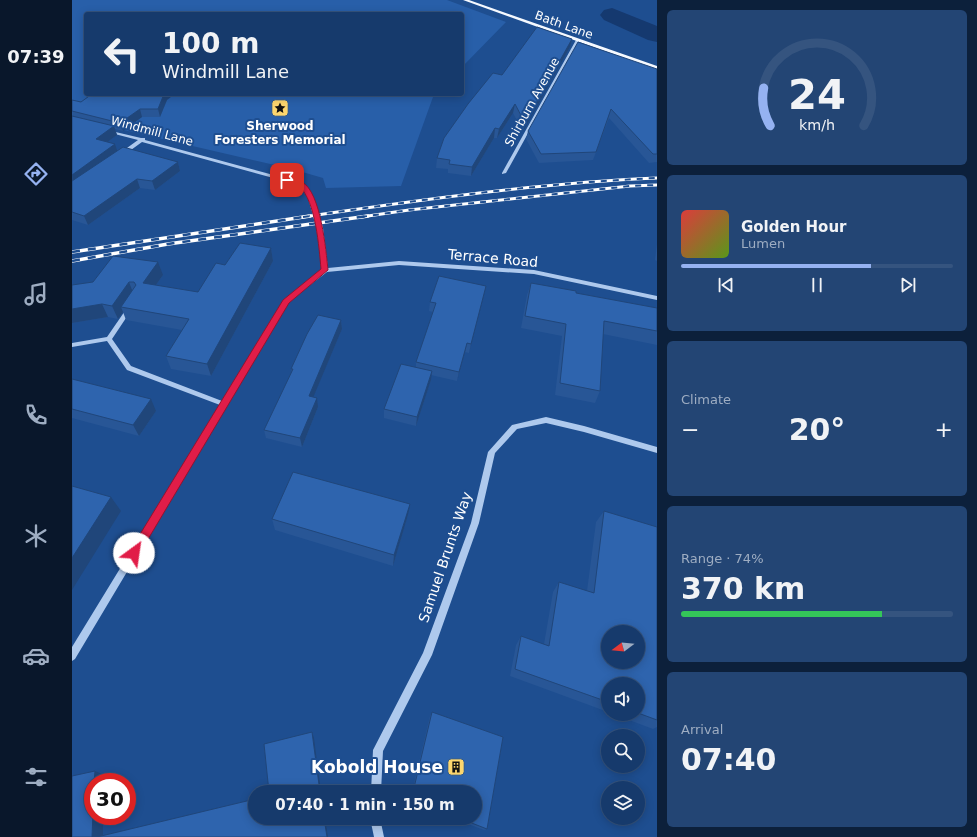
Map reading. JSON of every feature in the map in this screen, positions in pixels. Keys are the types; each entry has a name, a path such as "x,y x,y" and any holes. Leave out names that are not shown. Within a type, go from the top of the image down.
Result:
{"main road":[{"name":"Bath Lane","path":"465,0 577,41 657,68"}],"street":[{"name":"Shirburn Avenue","path":"504,173 577,41"},
{"name":"Windmill Lane","path":"101,128 301,184 310,197 320,228 325,270"},
{"path":"117,158 143,139"},
{"name":"Terrace Road","path":"325,270 399,263 534,272 657,298"},
{"path":"72,656 286,302 325,270"},
{"path":"72,346 110,339 133,303"},
{"path":"110,339 129,368 224,404"},
{"name":"Samuel Brunts Way","path":"376,785 378,750 427,655 475,523 492,452 515,427 546,420 584,429 657,450"},
{"path":"376,825 379,837"}],"shaded area":[{"path":"72,0 447,0 506,22 464,65 464,12 84,12 84,96 434,96 401,186 326,188 323,178 292,169 72,118"}],"building":[{"path":"537,27 572,39 525,123 515,104 499,129 495,128 472,167 449,164 450,160 437,158 444,138 468,104 493,73 502,75"},
{"path":"578,42 657,69 657,154 653,154 611,109 596,152 541,154 528,131"},
{"path":"89,96 163,96 158,109 140,109 120,123 72,111 72,100 81,102"},
{"path":"72,116 114,126 96,139 115,144 72,175"},
{"path":"123,147 178,162 152,181 137,179 84,216 72,212 72,181"},
{"path":"240,243 271,248 207,364 166,356 189,319 121,307 136,285 134,282 129,282 112,306 102,304 72,309 72,285 93,282 113,256 158,262 143,283 198,292 216,263 225,265"},
{"path":"439,276 486,286 471,344 467,343 459,372 416,362 436,303 430,302"},
{"path":"531,283 657,308 657,331 604,321 600,391 560,383 566,324 525,316"},
{"path":"318,315 341,320 309,396 317,398 300,438 264,430 293,369 291,369 307,334"},
{"path":"401,364 432,371 417,417 384,409"},
{"path":"72,379 151,399 133,425 72,409"},
{"path":"293,472 410,504 394,555 272,519"},
{"path":"72,486 111,497 72,558"},
{"path":"604,511 657,527 657,720 645,716 645,677 601,677 601,700 515,669 521,636 549,646 559,582 594,593"},
{"name":"Kobold House","path":"432,712 503,737 487,829 477,825 482,825 482,785 415,785"},
{"path":"312,732 319,785 268,785 264,744"},
{"path":"84,773 84,825 92,825 92,837 72,837 72,776"},
{"path":"248,801 248,825 325,825 327,837 97,837"}],"waterway":[{"path":"612,15 657,35"}],"railway":[{"path":"307,216 524,188 612,180 657,178"},
{"path":"364,216 409,210 630,186 657,185"},
{"path":"72,252 307,216"},
{"path":"72,261 168,244 364,216"}],"place":[{"name":"Sherwood Foresters Memorial","path":"280,108"},
{"name":"Kobold House","path":"456,767"}],"route":[{"path":"134,553 286,302 325,270 320,228 310,197 301,184 287,180"}]}
